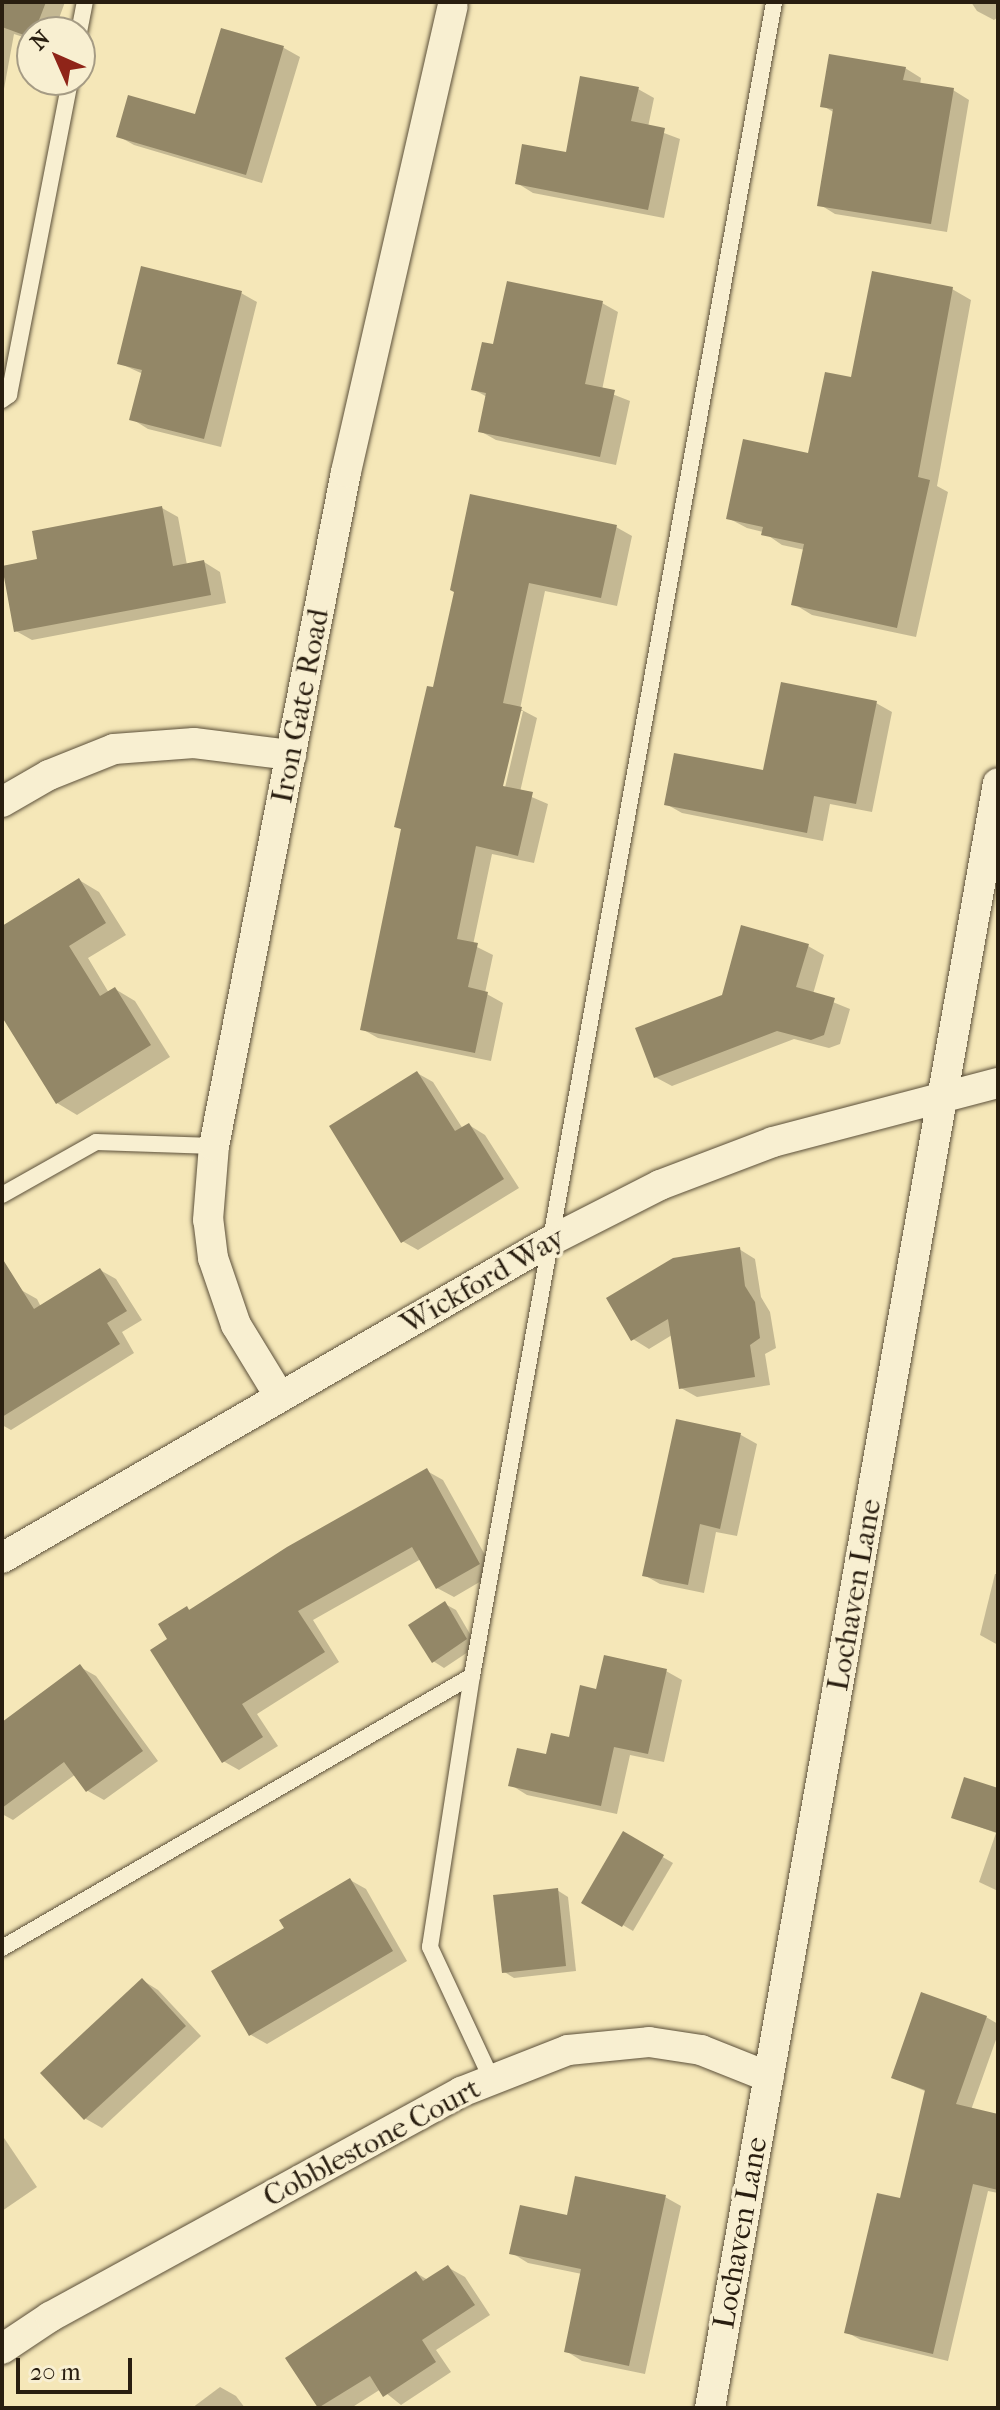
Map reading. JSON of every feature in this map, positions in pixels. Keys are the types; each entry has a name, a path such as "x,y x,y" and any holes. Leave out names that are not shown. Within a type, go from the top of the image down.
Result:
{"street":[{"name":"Iron Gate Road","path":"280,1397 236,1325 213,1258 208,1220 214,1146 346,472 453,6"},
{"path":"2,802 49,775 114,749 194,743 291,755"},
{"name":"Lochaven Lane","path":"710,2408 998,783"},
{"name":"Wickford Way","path":"2,1558 552,1240 660,1185 773,1142 998,1083"},
{"name":"Cobblestone Court","path":"2,2349 64,2309 461,2092 568,2050 649,2042 701,2050 769,2077"}],"lane":[{"path":"492,2080 430,1947 472,1676 774,2"},
{"path":"2,400 9,395 67,96"},
{"path":"2,1195 96,1142 214,1146"},
{"path":"2,1948 472,1676"}],"building":[{"path":"2,2 46,2 41,16 16,16 16,32 2,27"},
{"path":"221,28 284,46 246,175 116,137 128,95 195,114"},
{"path":"829,54 906,67 903,80 954,88 931,224 817,206 833,109 820,107"},
{"path":"580,76 639,87 631,121 665,128 648,210 515,184 522,144 566,152"},
{"path":"141,266 242,291 204,439 129,420 142,370 117,364"},
{"path":"872,271 953,287 918,477 930,480 897,628 791,605 804,544 761,535 763,527 726,519 743,439 808,453 825,372 851,377"},
{"path":"507,281 603,301 585,384 615,390 600,457 478,432 486,393 471,390 482,342 493,344"},
{"path":"470,494 617,525 601,598 529,583 503,703 522,707 503,786 533,792 518,856 476,846 457,939 478,943 468,987 488,992 475,1053 360,1030 401,829 394,827 427,686 433,687 454,592 450,590"},
{"path":"162,506 173,566 204,560 211,595 14,632 2,566 37,559 32,531"},
{"path":"781,682 877,701 856,804 814,796 807,833 664,805 674,753 763,770"},
{"path":"79,878 106,923 69,946 100,996 115,987 151,1045 56,1104 2,1017 2,926"},
{"path":"741,925 809,944 796,987 835,998 824,1035 811,1040 777,1031 654,1078 635,1028 722,995"},
{"path":"417,1071 455,1131 469,1123 504,1179 401,1243 329,1126"},
{"path":"740,1247 745,1286 755,1302 760,1338 750,1345 755,1377 679,1389 668,1319 631,1341 606,1298 673,1258"},
{"path":"2,1258 34,1309 100,1268 127,1311 107,1323 120,1344 2,1417"},
{"path":"676,1419 741,1433 720,1529 700,1524 688,1585 642,1576"},
{"path":"427,1468 480,1564 436,1589 412,1547 298,1611 325,1652 242,1704 263,1737 222,1763 150,1650 167,1639 158,1624 187,1606 189,1610 287,1547"},
{"path":"445,1601 467,1639 432,1663 408,1625"},
{"path":"604,1655 667,1669 648,1754 614,1747 601,1806 508,1786 517,1748 546,1754 551,1733 569,1737 580,1685 596,1689"},
{"path":"80,1664 143,1751 86,1792 64,1762 2,1808 2,1722"},
{"path":"964,1777 998,1788 998,1833 951,1818"},
{"path":"623,1831 664,1855 622,1927 581,1903"},
{"path":"350,1878 393,1951 249,2036 211,1971 284,1928 279,1920"},
{"path":"558,1888 566,1966 502,1973 493,1895"},
{"path":"142,1978 186,2026 84,2120 40,2073"},
{"path":"921,1992 987,2016 956,2104 998,2114 998,2190 973,2184 933,2354 844,2333 877,2193 900,2198 925,2090 891,2078"},
{"path":"575,2176 666,2195 629,2366 564,2352 581,2269 509,2254 520,2205 567,2215"},
{"path":"448,2265 475,2305 422,2340 436,2362 383,2397 370,2376 318,2408 285,2358 416,2271 423,2281"}]}
